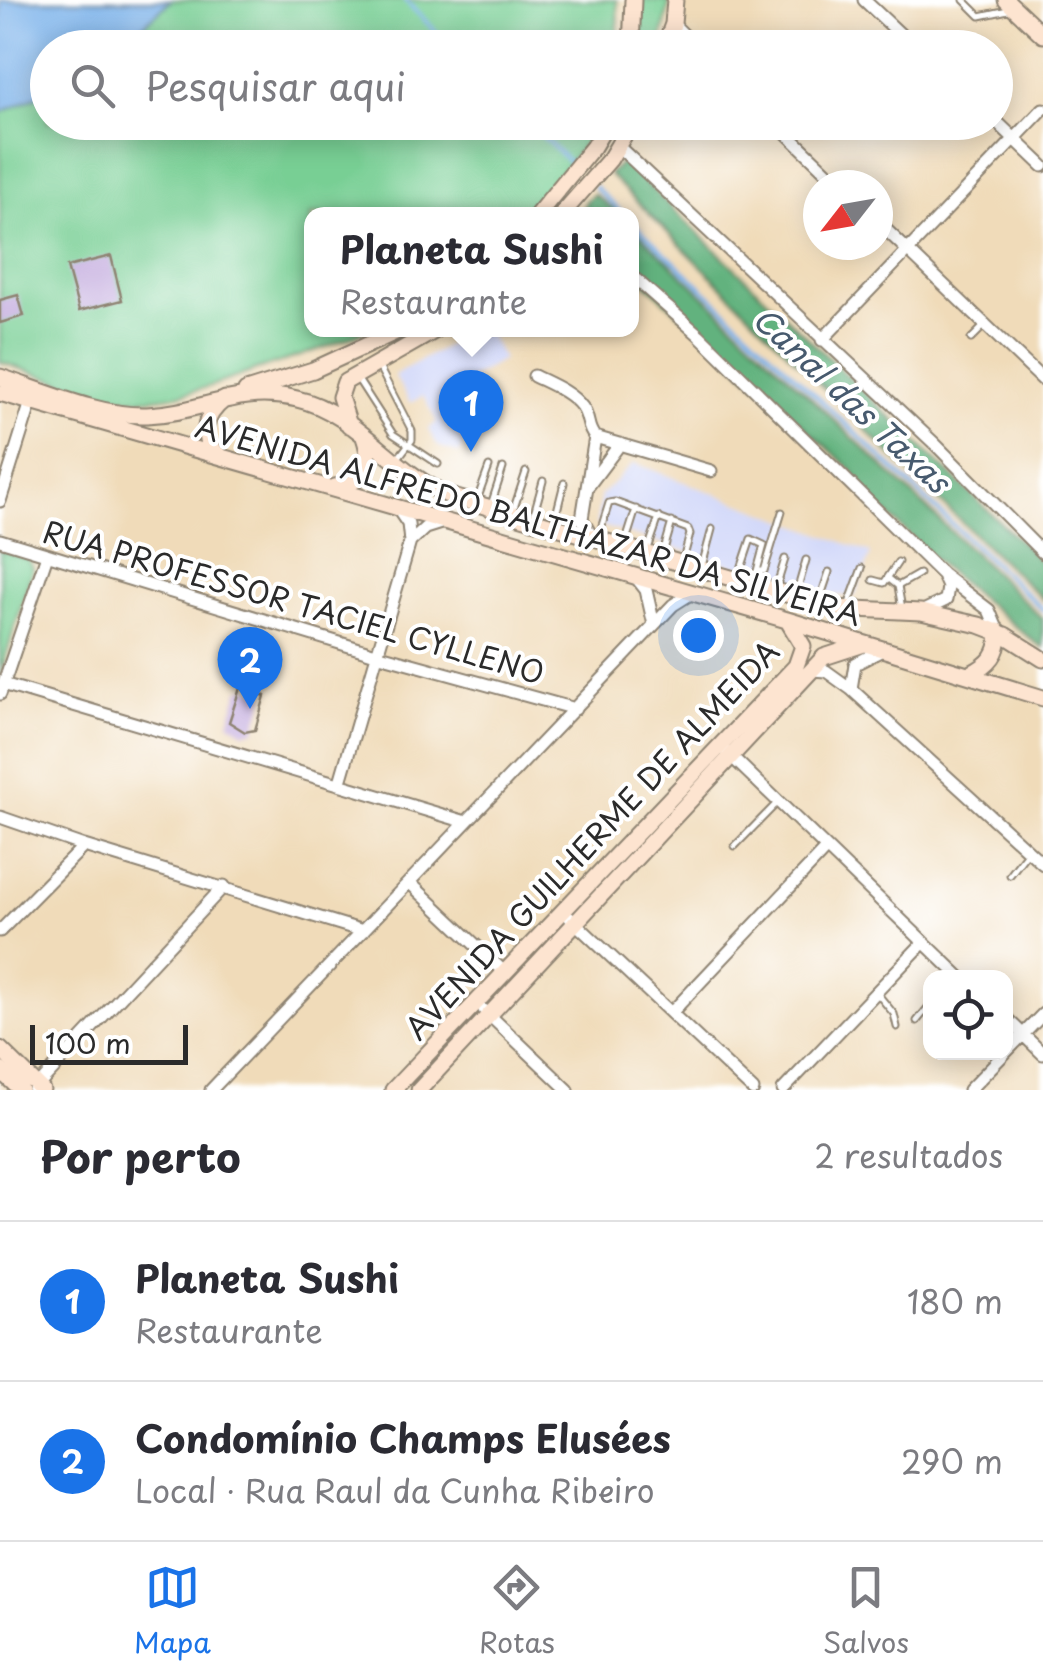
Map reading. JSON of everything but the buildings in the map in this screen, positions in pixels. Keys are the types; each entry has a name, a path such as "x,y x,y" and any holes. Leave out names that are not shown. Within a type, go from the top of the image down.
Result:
{"street":[{"path":"632,30 633,0"},
{"path":"864,0 896,30"},
{"path":"1011,5 1043,35"},
{"path":"1043,109 1014,138 1043,166"},
{"path":"544,207 597,140"},
{"path":"567,207 622,140"},
{"path":"794,140 825,170"},
{"path":"822,340 1012,140"},
{"path":"614,153 935,444 1043,553"},
{"path":"893,237 1043,380"},
{"path":"639,281 699,334 942,574 989,610 998,631 996,652 986,665 970,674"},
{"path":"222,458 214,452 205,433 210,413 228,397 314,370 385,337"},
{"path":"348,424 340,397 345,382 424,337"},
{"path":"534,376 559,388 580,405 595,437 712,471"},
{"name":"AVENIDA ALFREDO BALTHAZAR DA SILVEIRA","path":"0,377 142,416 170,414 228,397 296,399 321,407 348,424 394,464 433,489 701,569 750,578 795,598 847,609 921,612 998,631 1043,659"},
{"name":"AVENIDA ALFREDO BALTHAZAR DA SILVEIRA","path":"0,393 692,592 1043,698"},
{"path":"0,501 31,402"},
{"path":"331,487 353,483 365,471 369,450 364,437"},
{"path":"595,437 582,519 595,538"},
{"path":"587,489 620,444"},
{"path":"340,782 410,542 408,524 397,508"},
{"path":"558,527 582,519"},
{"path":"410,542 425,528 444,522"},
{"name":"RUA PROFESSOR TACIEL CYLLENO","path":"0,540 376,654 574,709"},
{"path":"47,556 2,689 340,782 466,822"},
{"path":"921,612 946,600 948,587 942,574"},
{"path":"635,576 646,590 654,625"},
{"path":"211,1090 654,625 692,592"},
{"name":"AVENIDA GUILHERME DE ALMEIDA","path":"726,751 800,658 803,646 787,620"},
{"name":"AVENIDA GUILHERME DE ALMEIDA","path":"419,1090 489,1015 569,917 726,751 827,656 864,644"},
{"path":"850,689 856,664 884,649"},
{"path":"812,670 826,670 850,689 1043,864"},
{"path":"726,751 952,970"},
{"path":"0,816 84,846 364,931"},
{"path":"0,931 84,846"},
{"path":"672,1013 825,850"},
{"path":"410,882 505,973"},
{"path":"34,1089 224,886"},
{"path":"569,917 753,1090"},
{"name":"AVENIDA GUILHERME DE ALMEIDA","path":"394,1090 505,973 569,917"},
{"path":"783,1090 923,943"},
{"path":"477,1002 568,1090"},
{"path":"970,1090 1043,1014"},
{"path":"1013,1024 1043,1054"},
{"path":"0,1049 34,1089"},
{"path":"0,1070 34,1089"}],"lane":[{"path":"964,0 980,16 1011,5"},
{"path":"971,339 985,324"},
{"path":"378,364 413,436 394,464"},
{"path":"356,375 384,424 408,446 438,464"},
{"path":"483,505 489,466"},
{"path":"483,505 503,468"},
{"path":"512,514 526,472"},
{"path":"532,520 543,481"},
{"path":"558,527 564,483"},
{"path":"595,538 609,503 615,502 689,531 682,563"},
{"path":"624,546 636,509"},
{"path":"750,578 764,571 782,512"},
{"path":"654,555 658,517"},
{"path":"654,555 672,522"},
{"path":"701,569 712,529"},
{"path":"751,539 764,545 750,578 751,539"},
{"path":"775,591 784,559"},
{"path":"795,598 806,560"},
{"path":"874,580 882,584 898,562"},
{"path":"847,609 862,568"},
{"path":"819,604 829,572"},
{"path":"898,586 919,574"},
{"path":"888,578 898,586 902,612"},
{"path":"735,846 778,802"},
{"path":"1010,875 1029,850"},
{"path":"876,992 894,1014 896,1027"},
{"path":"917,1021 923,1014"}],"shaded area":[{"path":"463,337 490,337 503,359 465,382 473,396 467,401 473,411 460,454 438,446 428,429 437,422 423,396 410,403 394,375"},
{"path":"634,463 871,553 855,596 833,595 596,524 601,495"}],"green space":[{"path":"171,0 617,0 618,30 139,30"},
{"path":"640,0 670,0 664,30 640,30"},
{"path":"30,99 30,140 586,140 533,207 304,207 304,337 350,337 201,389 141,399 89,390 0,362 0,113"},
{"path":"623,161 1043,564 1043,600 609,174"},
{"path":"594,194 610,207 584,207"},
{"path":"639,234 1043,619 1043,649 948,572 866,494 852,470 639,277"},
{"path":"0,550 28,559 33,568 0,676"}],"water":[{"path":"0,0 171,0 139,30 30,30 30,99 0,113"}],"waterway":[{"name":"Canal das Taxas","path":"405,0 434,30"},
{"name":"Canal das Taxas","path":"546,140 574,167"},
{"name":"Canal das Taxas","path":"595,187 616,207"},
{"name":"Canal das Taxas","path":"639,229 1043,610"}],"place":[{"name":"Planeta Sushi","path":"471,452"},
{"name":"Condomínio Champs Elusées","path":"250,709"}]}
